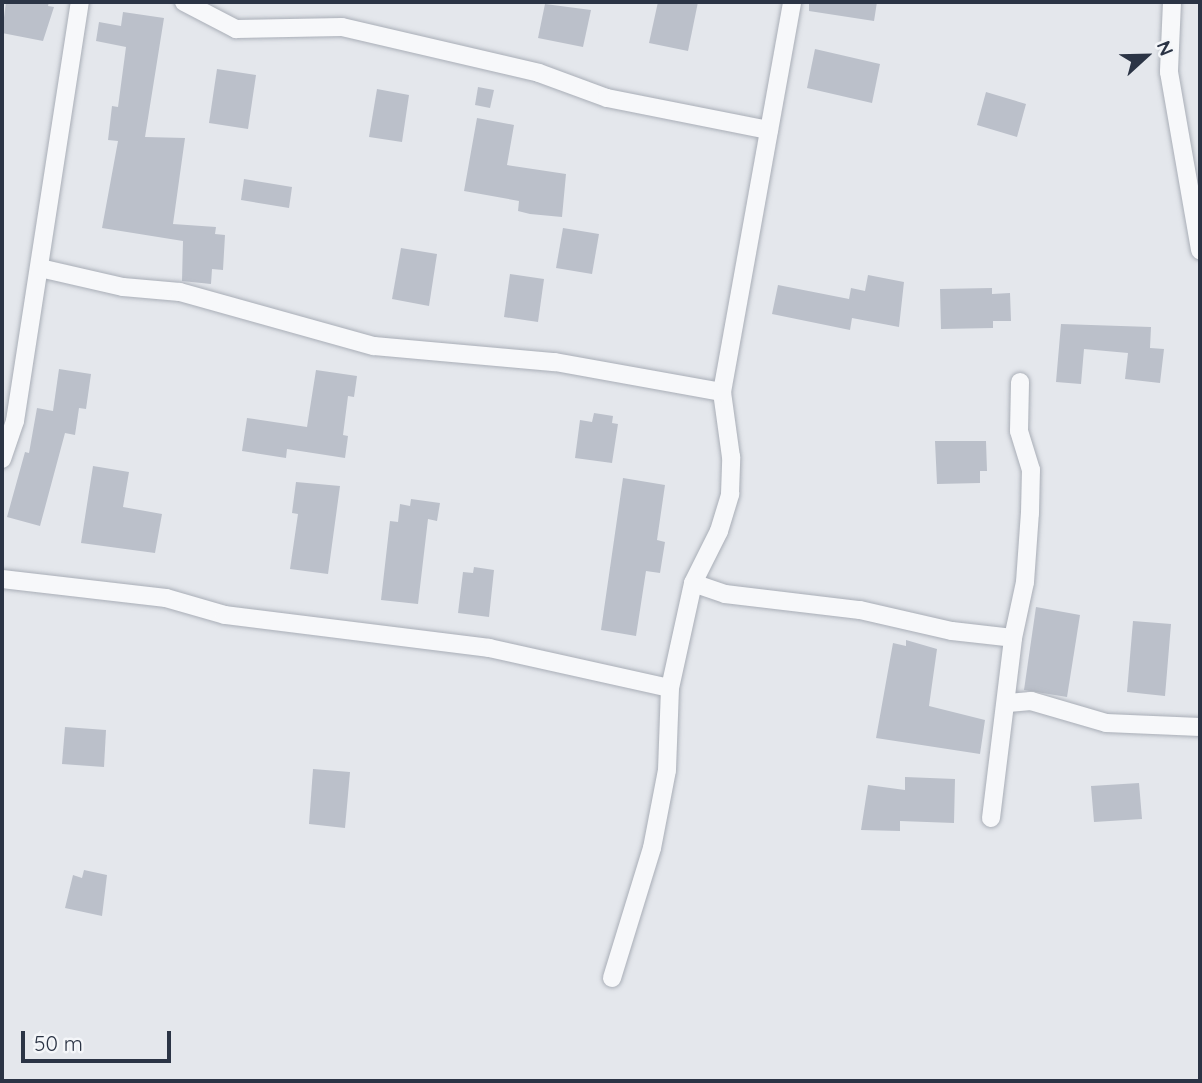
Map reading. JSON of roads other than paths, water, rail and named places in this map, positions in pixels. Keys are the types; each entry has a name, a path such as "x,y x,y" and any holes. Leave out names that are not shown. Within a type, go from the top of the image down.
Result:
{"street":[{"path":"2,459 15,421 80,2"},
{"path":"184,2 236,29 342,27 539,73 607,98 769,130"},
{"path":"612,978 652,848 667,771 670,688 693,583 719,531 730,494 731,457 722,392 792,2"},
{"path":"1172,2 1169,72 1200,250"},
{"path":"40,268 123,287 180,292 374,346 555,362 722,392"},
{"path":"991,818 1008,703 1013,638 1025,582 1030,513 1031,470 1019,431 1020,382"},
{"path":"2,579 166,598 251,619 489,648 670,688"},
{"path":"693,583 725,594 860,610 951,631 1013,638"},
{"path":"1008,703 1031,701 1105,723 1200,727"}]}
